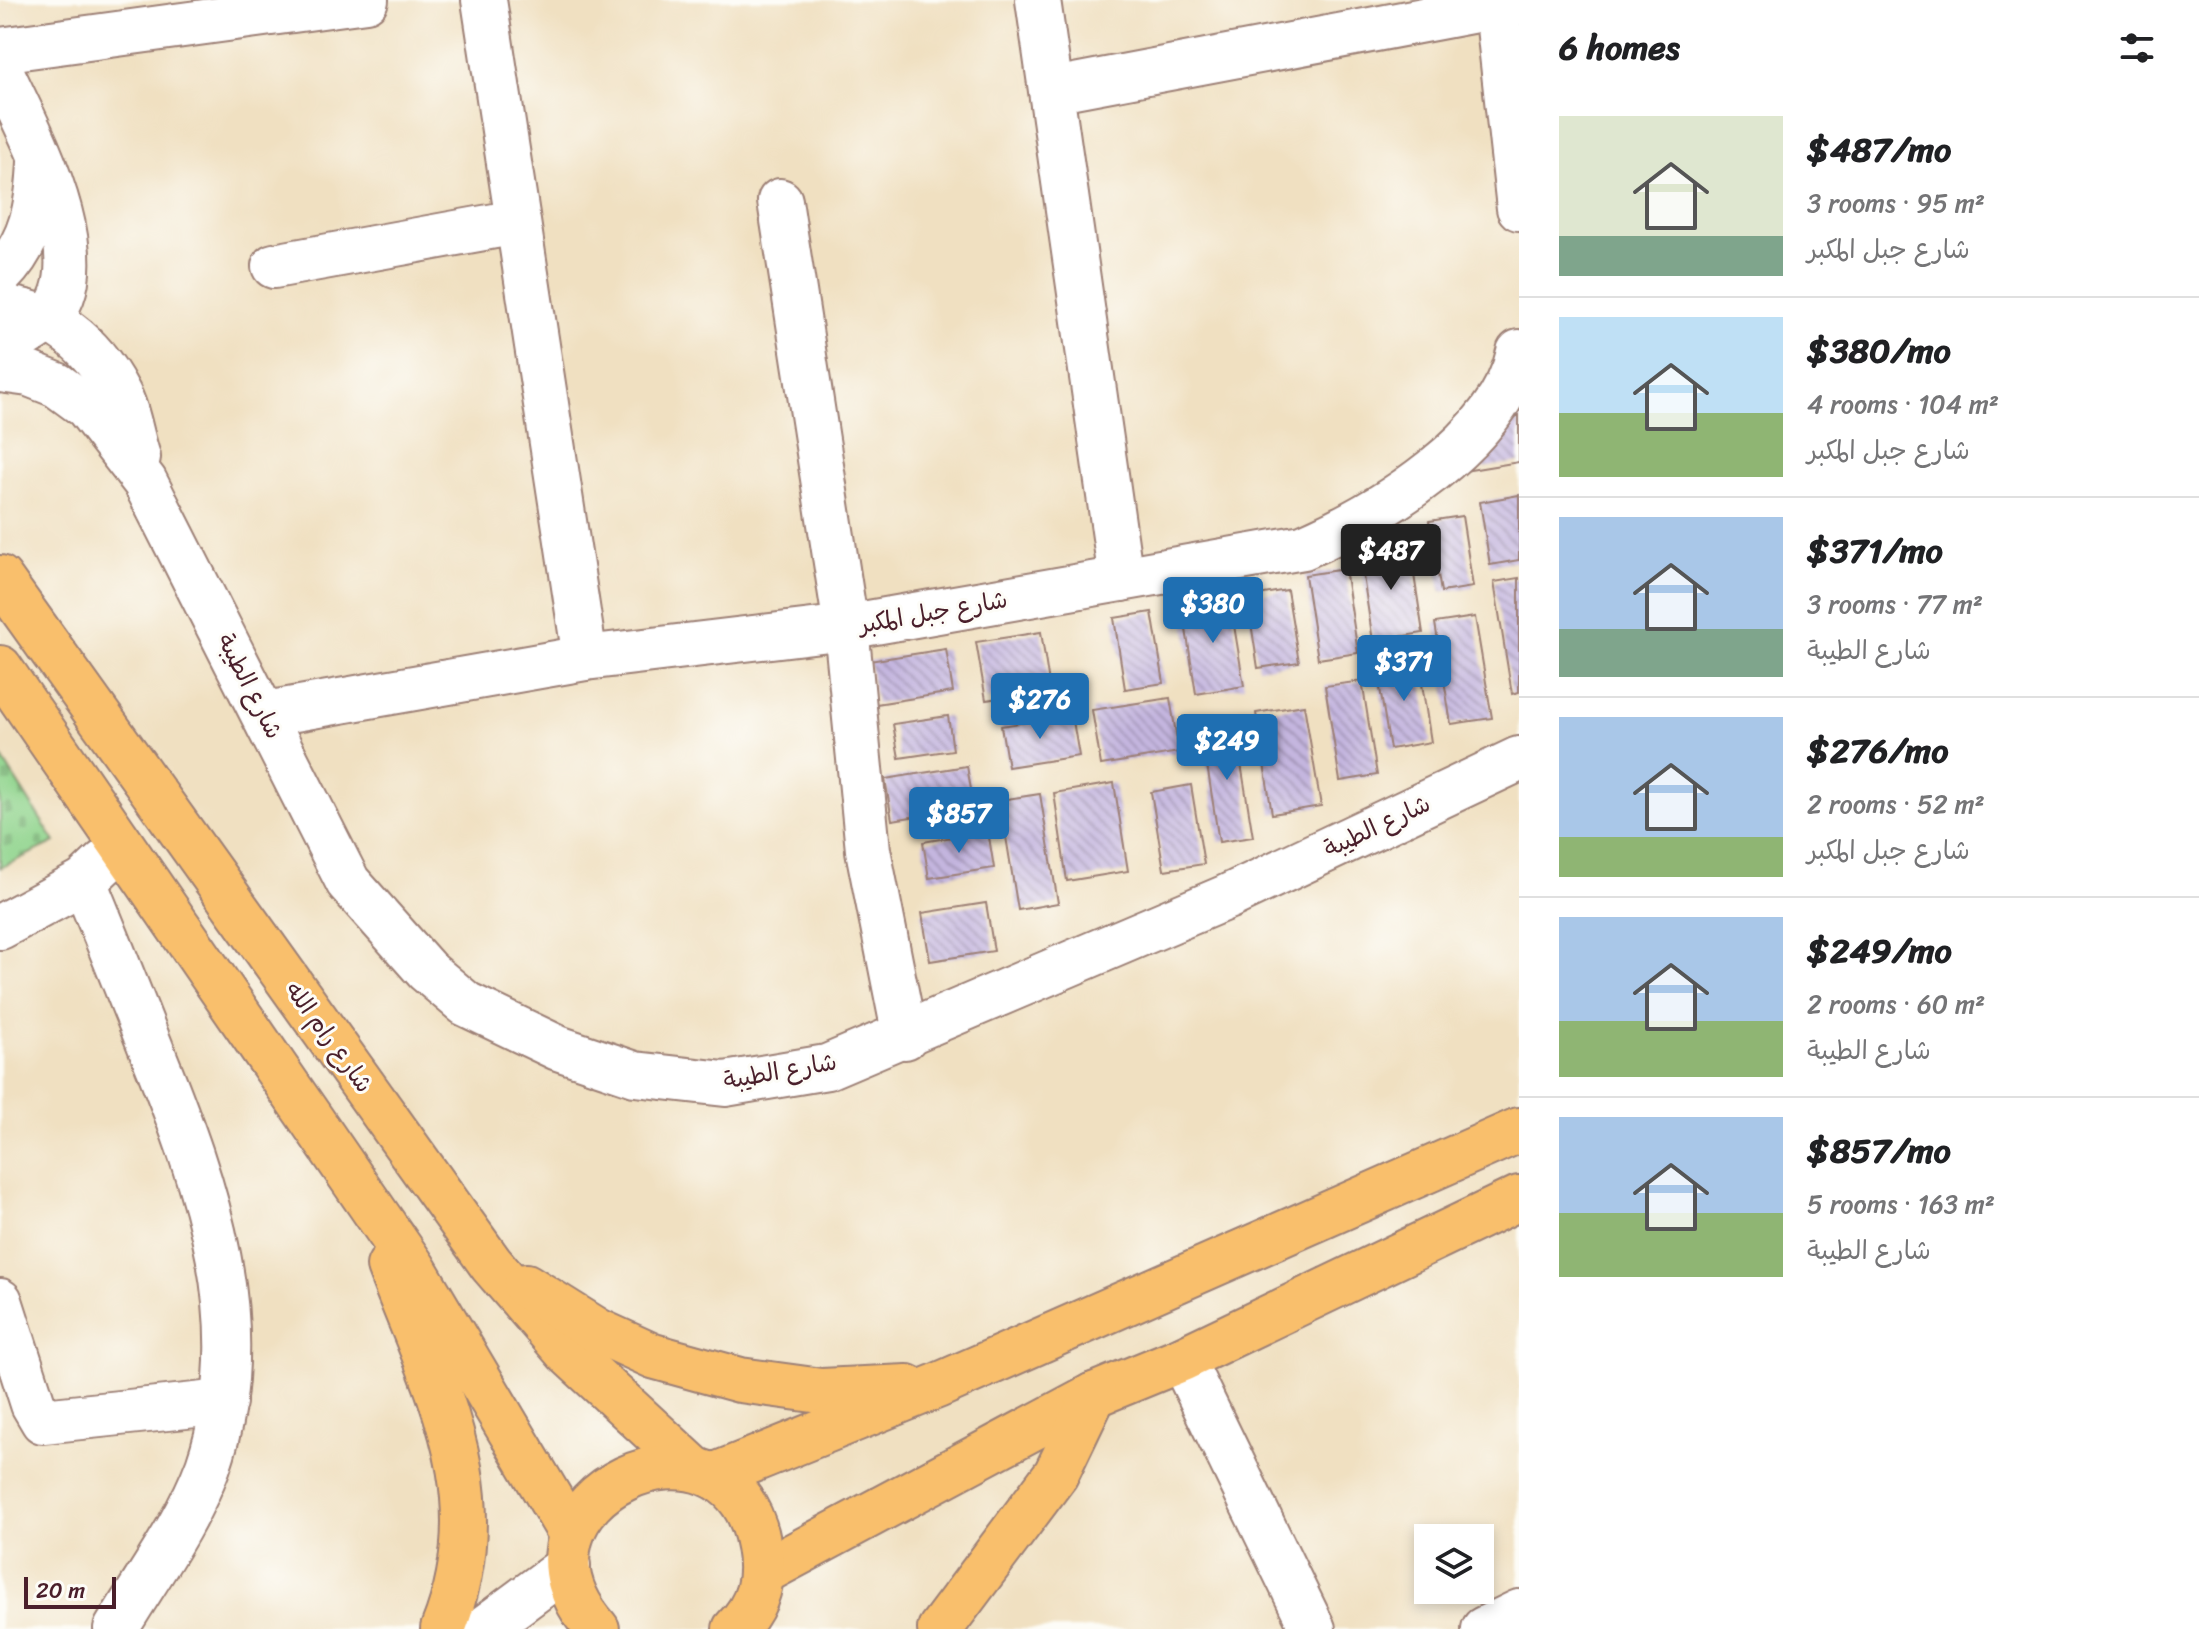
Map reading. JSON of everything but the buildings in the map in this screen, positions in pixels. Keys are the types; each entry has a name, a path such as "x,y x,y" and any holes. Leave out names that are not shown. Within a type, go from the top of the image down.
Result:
{"main road":[{"name":"شارع رام الله","path":"0,578 491,1264 567,1352 703,1471 735,1494 759,1542 763,1598"},
{"path":"0,668 356,1181 420,1279 569,1550 573,1590 586,1617 597,1629"},
{"path":"569,1550 584,1510 623,1477 653,1468 703,1471 937,1386 1519,1130"},
{"path":"356,1181 457,1443 465,1490 463,1548 443,1629"},
{"path":"735,1629 763,1598 1094,1395 1182,1359 1519,1198"},
{"path":"491,1264 598,1331 653,1356 696,1368 740,1380 821,1391 937,1386"},
{"path":"940,1629 1056,1474 1094,1395"}],"street":[{"path":"0,50 366,0"},
{"path":"484,0 585,658"},
{"path":"1038,0 1121,579"},
{"path":"1053,90 1504,3 1519,208"},
{"path":"0,69 40,155 66,225 64,283 47,319 0,349"},
{"path":"0,275 11,264 37,207 40,155"},
{"path":"780,201 846,627 868,850 905,1037"},
{"path":"274,266 517,222"},
{"name":"شارع الطيبة","path":"0,308 24,309 73,332 118,391 145,482"},
{"name":"شارع جبل المكبر","path":"266,714 585,658 846,627 1303,547 1355,524 1401,496 1451,454 1517,368"},
{"name":"شارع الطيبة","path":"0,370 29,374 57,385 87,407 145,482 266,714 310,812 348,882 427,971 466,1004 558,1048 635,1074 725,1084 827,1067 905,1037 1227,897 1519,759"},
{"path":"0,927 84,882 121,846"},
{"path":"84,882 195,1158 213,1221 226,1322 224,1402 207,1468 183,1516 116,1629"},
{"path":"0,1301 33,1404 43,1421 224,1402"},
{"path":"1182,1359 1313,1629"},
{"path":"483,1629 569,1550"},
{"path":"1484,1629 1519,1612"}],"green space":[{"path":"0,755 55,842 0,868"}]}
